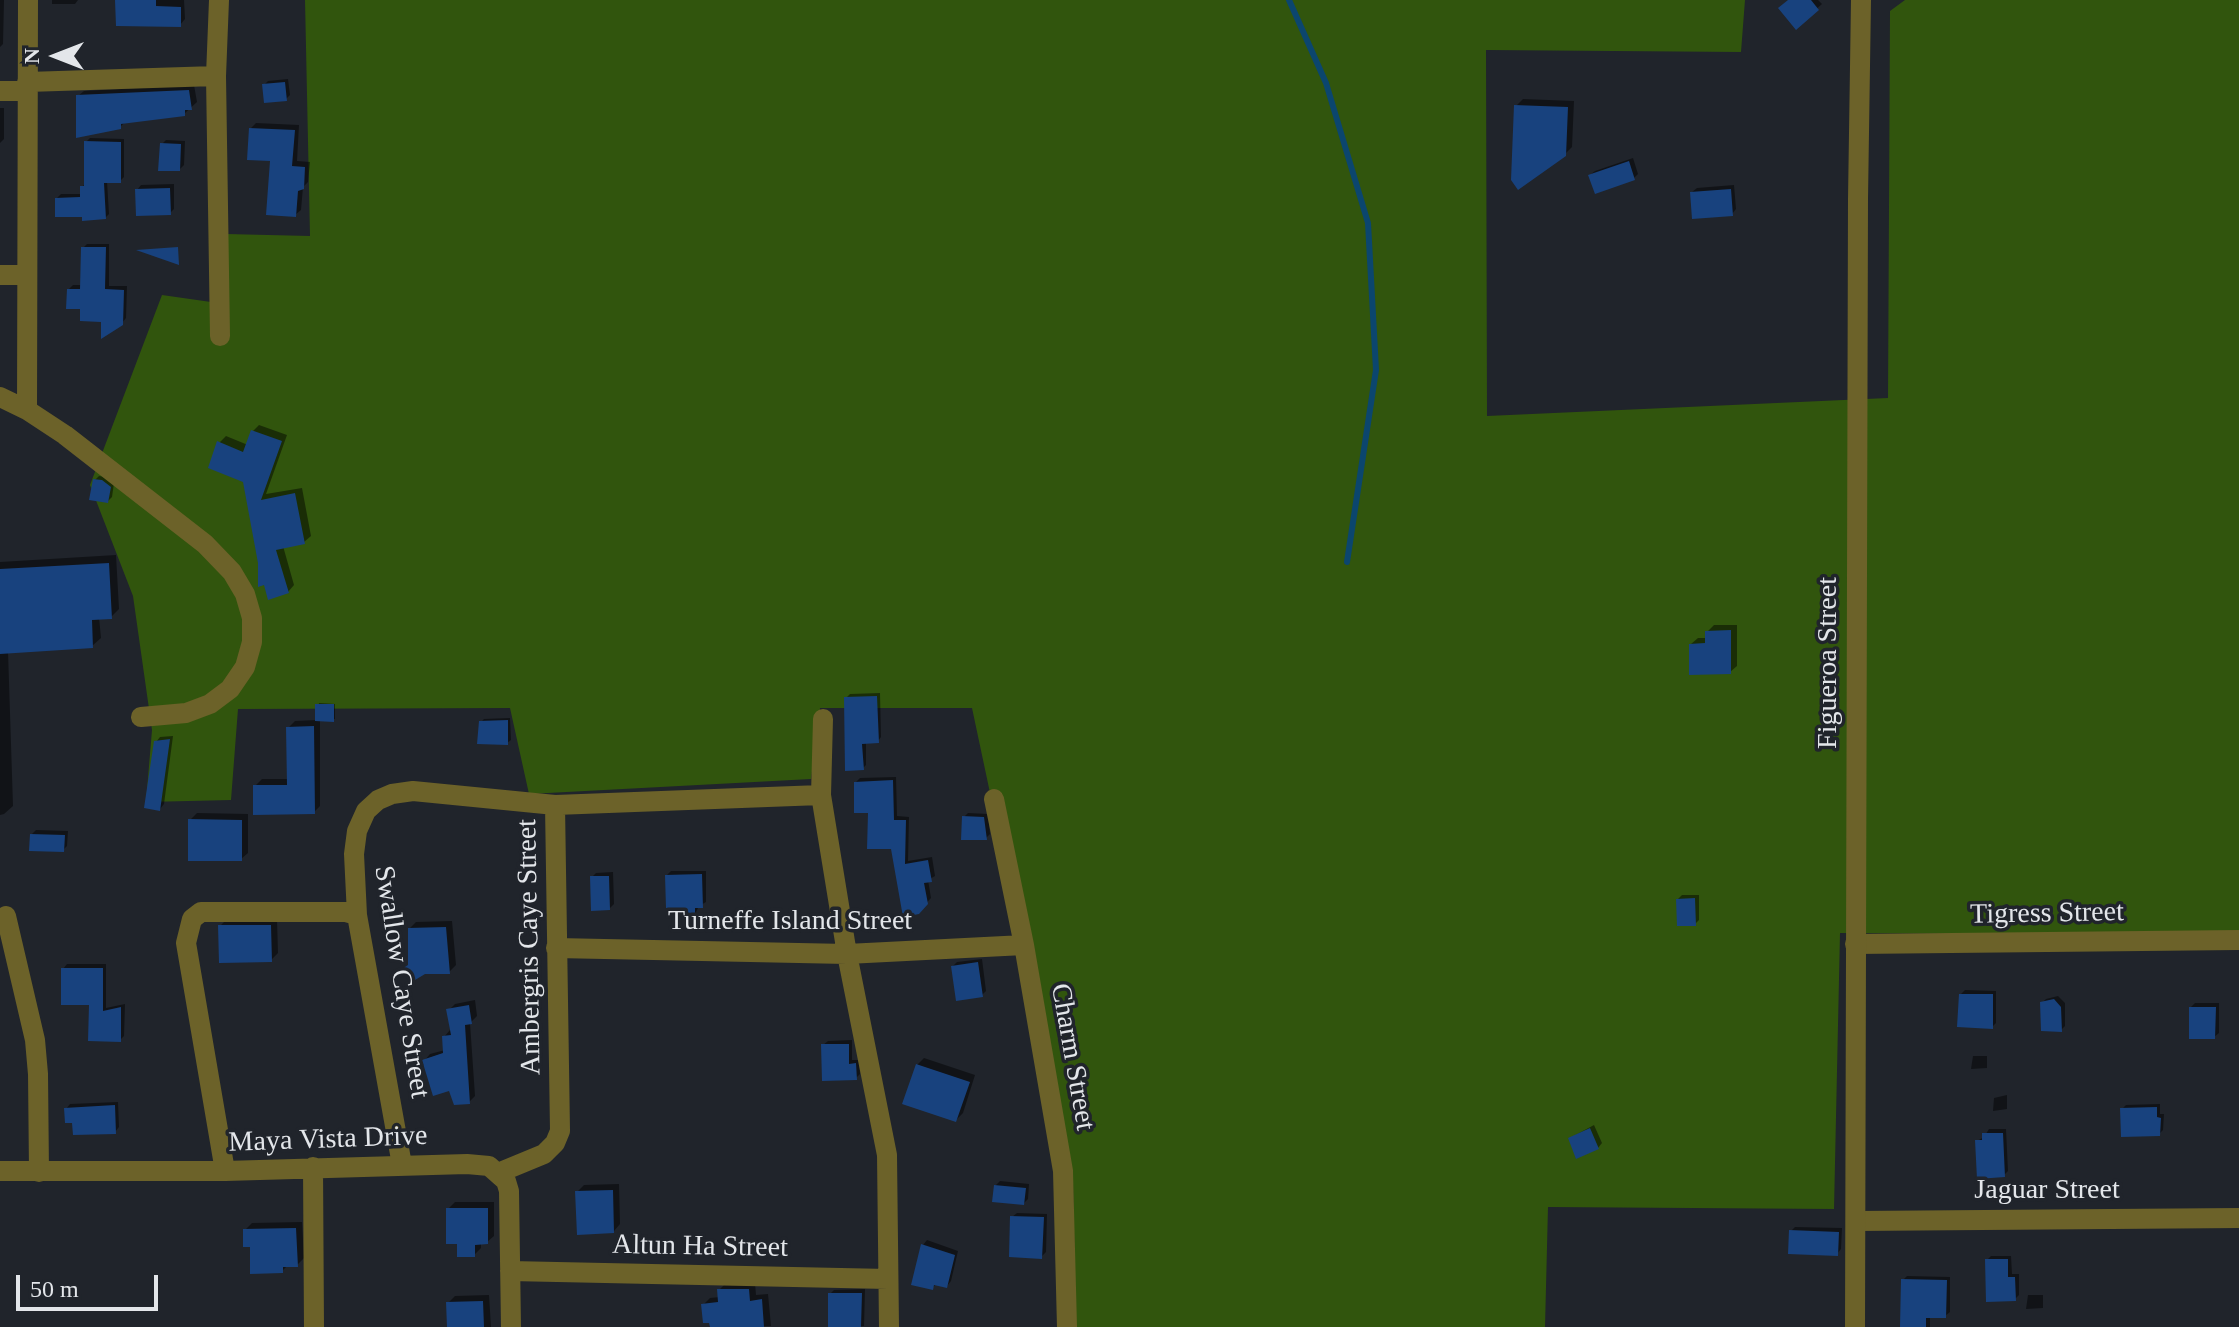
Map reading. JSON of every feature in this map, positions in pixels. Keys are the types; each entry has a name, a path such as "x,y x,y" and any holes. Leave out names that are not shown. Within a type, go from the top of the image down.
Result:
{"street":[{"path":"27,410 28,0"},
{"path":"219,0 216,76 220,336"},
{"name":"Figueroa Street","path":"1855,1327 1861,0"},
{"path":"0,91 27,86 216,76"},
{"path":"0,275 26,275"},
{"path":"0,397 27,410 65,435 205,544 232,572 245,594 252,618 252,642 245,667 230,689 210,704 186,713 141,717"},
{"path":"823,719 821,795 847,954 887,1155 889,1327"},
{"name":"Swallow Caye Street","path":"402,1165 357,915 354,854 357,831 366,811 378,800 413,791 555,805"},
{"name":"Ambergris Caye Street","path":"498,1173 544,1154 555,1143 560,1131 555,805 821,795"},
{"name":"Charm Street","path":"994,799 1024,945 1063,1171 1067,1327"},
{"path":"225,1171 186,943 192,919 201,912 346,912 357,915"},
{"path":"6,916 35,1040 39,1172"},
{"name":"Tigress Street","path":"1855,944 2239,940"},
{"name":"Turneffe Island Street","path":"556,948 847,954 1024,945"},
{"name":"Maya Vista Drive","path":"0,1171 225,1171 479,1164 498,1173"},
{"path":"313,1167 314,1327"},
{"path":"498,1173 506,1181 509,1191 511,1327"},
{"name":"Jaguar Street","path":"1856,1221 2239,1218"},
{"name":"Altun Ha Street","path":"510,1271 888,1279"}],"green space":[{"path":"305,0 1745,0 1741,52 1486,50 1487,416 1888,398 1890,11 1905,0 2239,0 2239,935 1840,933 1834,1209 1548,1207 1545,1327 1076,1327 1073,1184 972,708 820,708 811,779 529,794 510,708 238,709 231,800 146,802 152,730 133,596 90,485 162,295 225,304 226,234 310,236"}],"building":[{"path":"115,0 156,0 156,6 181,7 181,27 116,26"},
{"path":"1788,0 1811,0 1819,10 1796,30 1778,8"},
{"path":"285,82 287,101 264,103 262,84"},
{"path":"189,90 192,110 185,110 185,116 121,124 121,129 76,138 76,95"},
{"path":"1514,105 1568,107 1566,156 1518,190 1511,180"},
{"path":"249,128 295,130 292,166 305,167 304,189 298,191 296,217 266,215 270,161 247,160"},
{"path":"84,141 121,142 121,183 104,183 106,219 82,221 82,217 55,217 55,198 80,197 80,186 84,186"},
{"path":"160,143 181,144 180,171 158,171"},
{"path":"1629,161 1635,180 1595,194 1588,175"},
{"path":"170,188 171,215 136,216 135,189"},
{"path":"1731,189 1733,216 1692,219 1690,192"},
{"path":"81,247 106,247 105,289 124,290 123,325 101,339 101,322 80,321 80,309 66,309 67,289 80,289"},
{"path":"178,247 179,265 136,250"},
{"path":"251,430 282,441 261,500 295,493 305,544 276,550 289,593 268,600 264,585 258,587 258,563 243,482 208,468 217,441 243,452"},
{"path":"93,479 102,480 111,487 108,503 89,500"},
{"path":"109,563 112,619 92,620 93,648 0,654 0,569"},
{"path":"1731,630 1731,674 1689,675 1689,644 1705,643 1705,631"},
{"path":"877,696 879,743 862,744 864,770 845,771 844,697"},
{"path":"315,704 334,704 334,722 315,721"},
{"path":"508,720 508,745 477,744 479,721"},
{"path":"314,726 315,814 253,815 253,785 287,785 286,727"},
{"path":"170,739 160,811 144,808 154,741"},
{"path":"893,780 894,820 906,820 905,864 928,860 932,882 924,883 928,904 919,914 903,917 891,849 867,849 868,813 854,813 854,782"},
{"path":"962,816 984,817 987,840 961,840"},
{"path":"188,819 242,820 242,861 188,861"},
{"path":"30,834 65,835 64,852 29,851"},
{"path":"702,874 703,908 695,908 695,916 680,916 680,908 666,908 665,875"},
{"path":"590,876 609,876 610,910 591,911"},
{"path":"1695,898 1696,926 1677,926 1676,899"},
{"path":"218,925 271,925 272,962 219,963"},
{"path":"446,927 450,974 425,974 410,983 402,969 408,965 408,928"},
{"path":"978,962 983,997 956,1001 951,966"},
{"path":"61,968 103,968 103,1011 121,1007 121,1042 88,1041 89,1005 61,1005"},
{"path":"1959,994 1993,994 1993,1029 1957,1027"},
{"path":"2054,999 2061,1007 2062,1032 2041,1031 2040,1002"},
{"path":"469,1005 472,1024 465,1025 470,1104 454,1105 449,1091 433,1096 422,1060 443,1053 442,1036 451,1035 446,1009"},
{"path":"2189,1007 2216,1007 2215,1039 2189,1039"},
{"path":"821,1044 849,1044 849,1064 856,1063 857,1080 822,1081"},
{"path":"916,1064 970,1082 956,1122 902,1104"},
{"path":"115,1105 116,1134 73,1135 72,1123 65,1123 64,1108"},
{"path":"2157,1107 2157,1117 2161,1118 2160,1136 2121,1137 2120,1108"},
{"path":"1590,1128 1599,1149 1576,1159 1568,1138"},
{"path":"1982,1133 2003,1133 2005,1177 1977,1179 1975,1140 1982,1140"},
{"path":"994,1185 1026,1188 1024,1205 992,1202"},
{"path":"613,1190 614,1233 577,1235 575,1191"},
{"path":"446,1208 488,1208 488,1244 475,1245 475,1257 457,1257 457,1244 446,1244"},
{"path":"1010,1216 1044,1217 1042,1259 1009,1257"},
{"path":"296,1228 298,1267 283,1267 283,1273 250,1274 250,1247 243,1247 243,1229"},
{"path":"1789,1230 1839,1232 1838,1256 1788,1254"},
{"path":"921,1244 955,1255 947,1288 934,1285 933,1290 911,1285"},
{"path":"1985,1259 2008,1259 2008,1277 2015,1277 2016,1301 1986,1302"},
{"path":"1901,1279 1947,1280 1946,1318 1926,1318 1926,1327 1900,1327"},
{"path":"717,1289 749,1289 750,1301 762,1299 764,1327 710,1327 709,1323 703,1323 701,1304 718,1302"},
{"path":"828,1293 862,1293 861,1327 828,1327"},
{"path":"483,1301 484,1327 447,1327 446,1302"}],"waterway":[{"path":"1289,0 1326,83 1368,223 1376,370 1347,562"}]}
